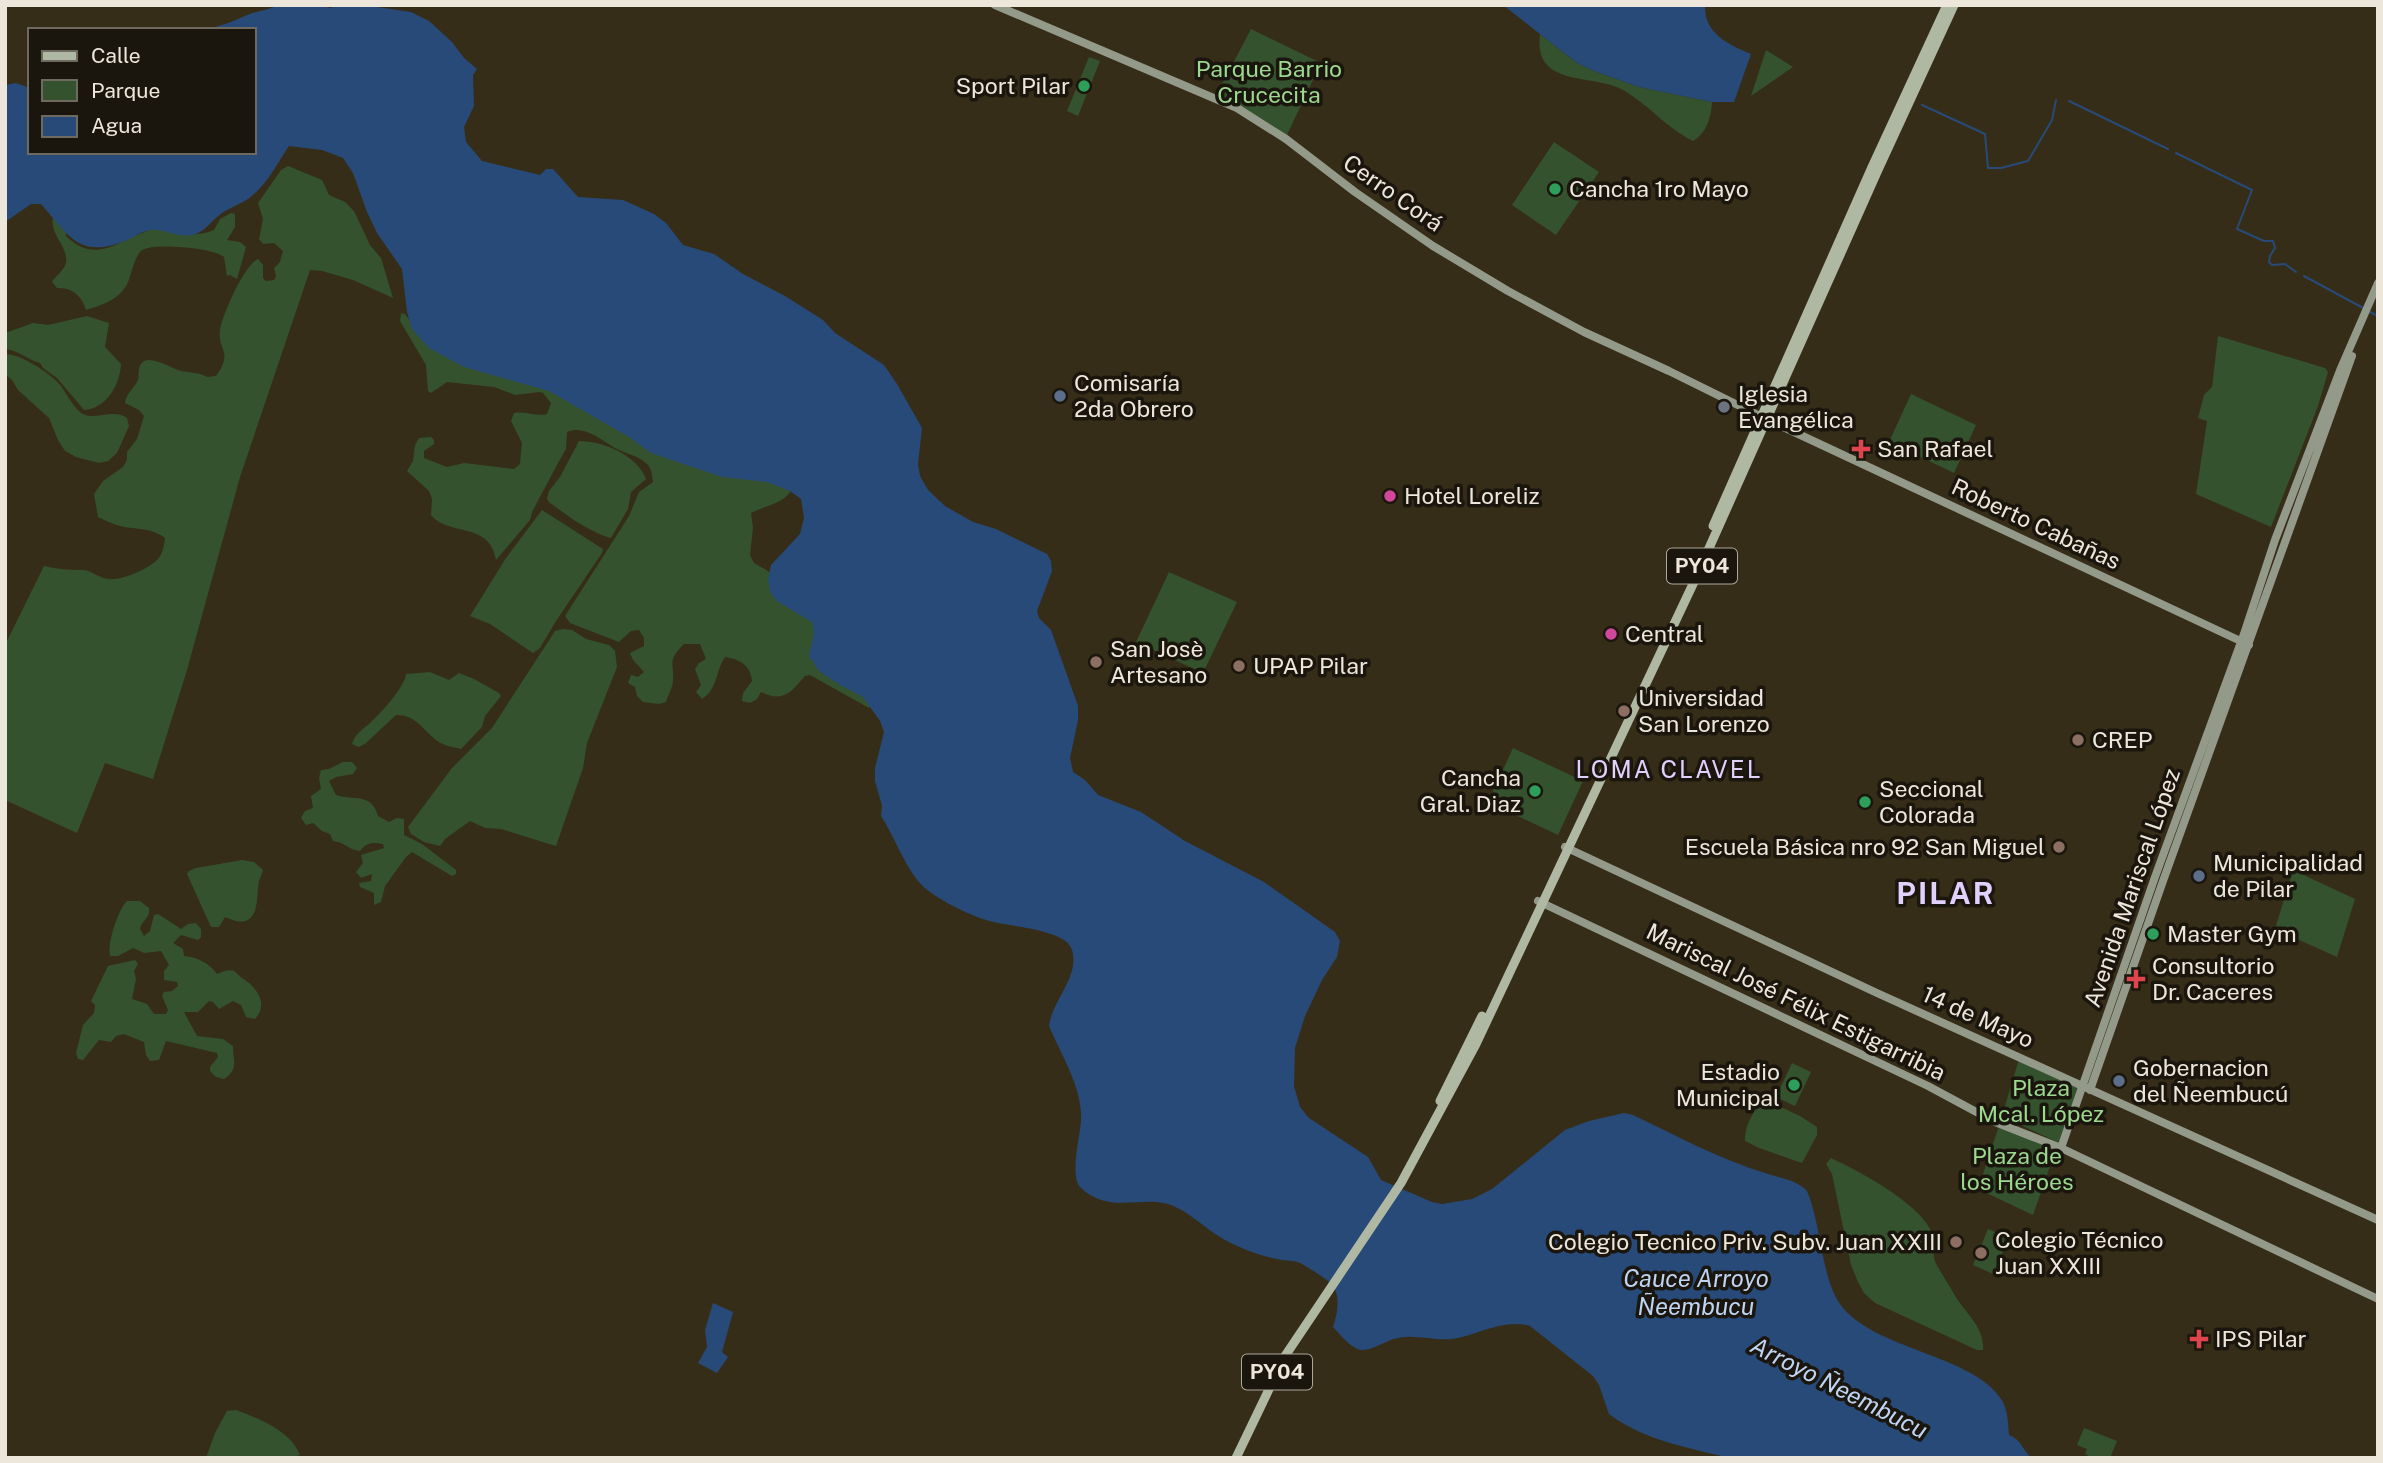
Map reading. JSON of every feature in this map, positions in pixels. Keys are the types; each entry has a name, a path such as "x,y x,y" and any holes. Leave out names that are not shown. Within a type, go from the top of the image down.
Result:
{"main road":[{"name":"Cerro Corá","path":"995,5 1237,108 1286,139 1355,192 1422,238 1508,291 1584,332 1765,418"},
{"name":"PY04","path":"1236,1458 1286,1356 1401,1183 1476,1044 1693,584 1872,167 1947,5"},
{"name":"PY04","path":"1765,418 1954,5"},
{"path":"2371,305 2378,283"},
{"path":"2371,305 2378,296"},
{"name":"Avenida Mariscal López","path":"2061,1148 2087,1088 2155,877 2371,305"},
{"name":"Roberto Cabañas","path":"1765,418 2245,643"},
{"name":"14 de Mayo","path":"1567,847 1877,993 2378,1220"},
{"name":"Mariscal José Félix Estigarribia","path":"1541,902 1928,1086 1995,1122 2061,1148 2378,1299"}],"green space":[{"name":"Parque Barrio Crucecita","path":"1251,29 1321,63 1286,137 1216,96"},
{"path":"1540,34 1577,63 1594,71 1639,87 1712,102 1705,129 1693,141 1623,90 1555,71 1546,64 1540,51"},
{"path":"1766,50 1793,67 1751,96"},
{"name":"Sport Pilar","path":"1089,57 1100,61 1078,116 1067,111"},
{"name":"Cancha 1ro Mayo","path":"1554,142 1599,172 1556,235 1512,205"},
{"path":"288,166 322,180 329,195 345,202 354,211 370,245 381,258 393,298 353,280 310,270 240,477 187,670 153,779 105,763 77,833 5,800 5,645 44,566 85,570 114,579 142,570 160,557 165,538 154,532 120,526 98,517 94,494 103,481 123,467 127,452 137,439 144,416 139,410 125,403 138,380 142,363 151,360 181,371 207,377 216,376 224,361 220,337 222,323 229,302 247,270 258,259 263,265 263,278 266,281 274,280 274,268 280,262 283,251 274,243 263,244 259,239 263,219 258,203 281,170"},
{"path":"231,213 235,214 235,227 227,240 240,242 246,247 237,279 227,276 224,257 218,254 196,249 156,247 141,251 124,289 119,294 86,310 76,293 57,288 52,282 66,263 65,251 54,230 53,218 66,223 66,236 74,243 83,248 99,250 154,227 184,234 206,233 214,230 220,219"},
{"path":"401,313 405,314 414,326 792,489 779,501 751,513 753,528 750,555 754,563 768,571 791,594 875,702 869,708 810,675 805,676 781,696 761,692 757,699 750,703 742,701 743,693 752,681 751,675 747,667 739,661 725,657 714,685 702,699 696,692 701,685 695,669 706,659 700,644 684,644 673,658 673,683 666,702 643,702 637,696 635,687 628,683 631,675 638,677 644,672 630,653 644,646 644,638 639,630 631,631 619,642 570,623 565,616 629,516 639,492 653,482 649,467 640,459 592,434 580,430 567,432 566,449 530,520 496,560 492,548 478,534 448,526 431,515 432,499 429,491 407,471 413,461 415,445 419,438 431,437 434,444 424,451 424,458 447,467 464,463 514,469 520,464 522,443 511,421 514,413 547,414 551,403 539,392 515,395 494,387 447,382 431,393 428,391 426,365 400,321"},
{"path":"87,316 109,323 105,347 121,364 115,388 105,401 92,409 84,410 57,378 40,363 5,349 5,333 33,323 48,325"},
{"path":"2218,336 2325,368 2328,372 2318,406 2271,527 2196,494 2207,421 2198,418 2204,395 2212,387"},
{"path":"5,354 35,365 50,376 85,415 115,414 127,418 129,426 117,453 108,461 99,463 65,451 49,418 18,390 5,374"},
{"path":"1911,394 1976,425 1954,473 1889,442"},
{"path":"579,441 608,447 627,456 642,470 646,479 631,492 628,509 611,538 579,523 547,499 549,491 560,477"},
{"path":"542,510 603,549 540,648 533,653 490,624 470,616 506,558"},
{"path":"1169,572 1237,602 1203,673 1136,642"},
{"path":"563,629 609,645 615,651 617,667 587,743 583,768 556,846 501,829 485,828 470,821 445,839 440,846 424,842 411,834 408,827 452,768 492,728 555,631"},
{"path":"430,672 449,680 459,673 501,696 485,716 482,727 461,749 441,743 414,720 403,715 396,715 359,747 352,744 357,735 391,700 406,674"},
{"name":"Cancha Gral. Diaz","path":"1513,748 1583,781 1558,835 1488,802"},
{"path":"343,762 352,762 357,768 353,774 329,781 336,795 367,800 378,816 389,822 397,818 404,819 404,835 422,844 456,870 456,874 452,876 412,852 385,886 381,902 374,905 374,893 360,887 359,883 371,881 372,874 361,878 356,872 363,863 361,855 384,848 383,844 370,843 360,851 356,850 333,841 330,834 313,823 306,825 301,818 305,811 313,808 311,796 321,789 321,770"},
{"path":"242,860 254,862 263,870 256,908 250,919 236,921 225,917 219,927 211,927 187,874 196,868"},
{"path":"2293,870 2355,899 2337,957 2275,929"},
{"path":"127,901 140,901 149,908 149,914 140,929 144,936 150,931 154,915 158,914 181,929 196,923 201,929 201,937 198,940 181,935 173,943 183,949 184,956 203,962 217,974 234,971 252,986 259,996 261,1008 255,1019 246,1017 241,1005 233,1001 219,1009 209,1001 198,1012 184,1012 197,1036 223,1039 233,1046 232,1072 224,1079 216,1077 210,1071 218,1057 217,1053 166,1041 159,1060 150,1061 144,1042 124,1034 116,1036 111,1042 99,1040 83,1060 78,1059 76,1053 83,1025 94,1013 95,1005 91,1001 108,966 135,960 138,964 134,971 136,979 132,999 147,1004 154,1014 166,1014 168,1010 162,996 164,992 172,991 178,986 177,982 164,980 164,971 169,965 161,951 144,953 133,948 118,956 110,956 114,927"},
{"name":"Plaza Mcal. López","path":"2019,1059 2079,1086 2059,1143 2002,1116"},
{"name":"Estadio Municipal","path":"1792,1063 1811,1072 1795,1106 1776,1097"},
{"path":"1763,1101 1800,1116 1817,1127 1817,1135 1802,1163 1745,1141 1750,1120"},
{"name":"Plaza de los Héroes","path":"2000,1123 2056,1149 2033,1215 1978,1189"},
{"path":"1831,1158 1903,1200 1927,1223 1934,1238 1936,1263 1981,1334 1983,1350 1977,1350 1875,1303 1864,1293 1851,1265 1832,1174 1826,1164"},
{"path":"1988,1229 2009,1238 1993,1274 1973,1265"},
{"path":"236,1410 264,1421 282,1432 300,1455 289,1458 206,1458 227,1411"},
{"path":"2084,1428 2117,1441 2110,1458 2093,1458 2085,1454 2087,1449 2077,1445"}],"water":[{"name":"Cauce Arroyo Ñeembucu","path":"279,5 319,5 330,8 363,5 411,12 429,21 477,69 473,75 474,106 464,127 466,142 482,161 540,175 546,169 553,169 578,197 623,200 654,214 666,223 683,245 714,254 743,274 785,296 884,365 922,428 918,464 920,476 928,490 945,506 973,522 996,529 1047,554 1051,561 1052,571 1037,611 1039,618 1051,630 1078,706 1078,720 1070,758 1073,772 1085,780 1098,795 1141,812 1185,841 1264,882 1335,932 1340,941 1337,957 1322,980 1305,1016 1295,1048 1294,1086 1300,1107 1309,1118 1368,1157 1381,1180 1432,1202 1442,1204 1472,1199 1492,1189 1565,1130 1624,1113 1733,1162 1794,1182 1807,1191 1812,1204 1825,1265 1840,1304 1855,1319 1875,1332 1946,1361 1987,1384 2003,1403 2009,1435 2017,1440 2032,1458 1730,1458 1683,1447 1651,1437 1609,1414 1593,1376 1530,1326 1510,1324 1452,1339 1405,1337 1371,1348 1358,1349 1333,1327 1338,1301 1333,1286 1306,1266 1239,1247 1184,1211 1168,1204 1102,1200 1081,1188 1075,1166 1081,1121 1079,1096 1049,1026 1072,970 1072,950 1059,937 993,922 958,908 924,887 908,866 881,816 882,806 875,781 875,768 884,732 880,721 863,697 819,671 809,656 814,633 812,622 778,602 770,592 768,580 771,565 800,534 804,518 801,499 790,491 767,482 722,477 651,453 629,437 549,391 464,367 429,348 412,329 407,312 402,269 377,233 353,173 343,158 322,150 289,146 269,177 254,194 192,235 150,230 109,246 86,246 68,235 41,204 31,204 5,222 5,85 16,83 28,87 28,154 256,154 256,28 211,28"},
{"path":"1503,5 1705,5 1713,31 1726,42 1751,54 1734,102 1712,102 1639,87 1594,71 1577,63"},
{"path":"713,1303 733,1312 722,1352 728,1357 717,1373 698,1363 707,1347 705,1330"}],"waterway":[{"path":"1922,105 1985,134 1988,168 2001,168 2028,161 2052,120 2056,100"},
{"path":"2069,101 2168,149"},
{"path":"2176,153 2252,190 2237,229 2264,241 2273,241 2275,248 2269,262 2272,265 2285,264 2296,272"},
{"path":"2304,276 2365,309"},
{"path":"2370,312 2378,316"}],"place":[{"name":"Sport Pilar","path":"1084,86"},
{"name":"Cancha 1ro Mayo","path":"1555,189"},
{"name":"Comisaría 2da Obrero","path":"1060,396"},
{"name":"Iglesia Evangélica","path":"1724,407"},
{"name":"San Rafael","path":"1861,449"},
{"name":"Hotel Loreliz","path":"1390,496"},
{"name":"Central","path":"1611,634"},
{"name":"San Josè Artesano","path":"1096,662"},
{"name":"UPAP Pilar","path":"1239,666"},
{"name":"Universidad San Lorenzo","path":"1624,711"},
{"name":"CREP","path":"2078,740"},
{"name":"Cancha Gral. Diaz","path":"1535,791"},
{"name":"Seccional Colorada","path":"1865,802"},
{"name":"Escuela Básica nro 92 San Miguel","path":"2059,847"},
{"name":"Municipalidad de Pilar","path":"2199,876"},
{"name":"Master Gym","path":"2153,934"},
{"name":"Consultorio Dr. Caceres","path":"2136,979"},
{"name":"Gobernacion del Ñeembucú","path":"2119,1081"},
{"name":"Estadio Municipal","path":"1794,1085"},
{"name":"Colegio Tecnico Priv. Subv. Juan XXIII","path":"1956,1242"},
{"name":"Colegio Técnico Juan XXIII","path":"1981,1253"},
{"name":"IPS Pilar","path":"2199,1339"}],"district":[{"name":"LOMA CLAVEL","path":"1669,770"},
{"name":"PILAR","path":"1946,894"}],"water label":[{"name":"Arroyo Ñeembucu","path":"1839,1388"}]}
